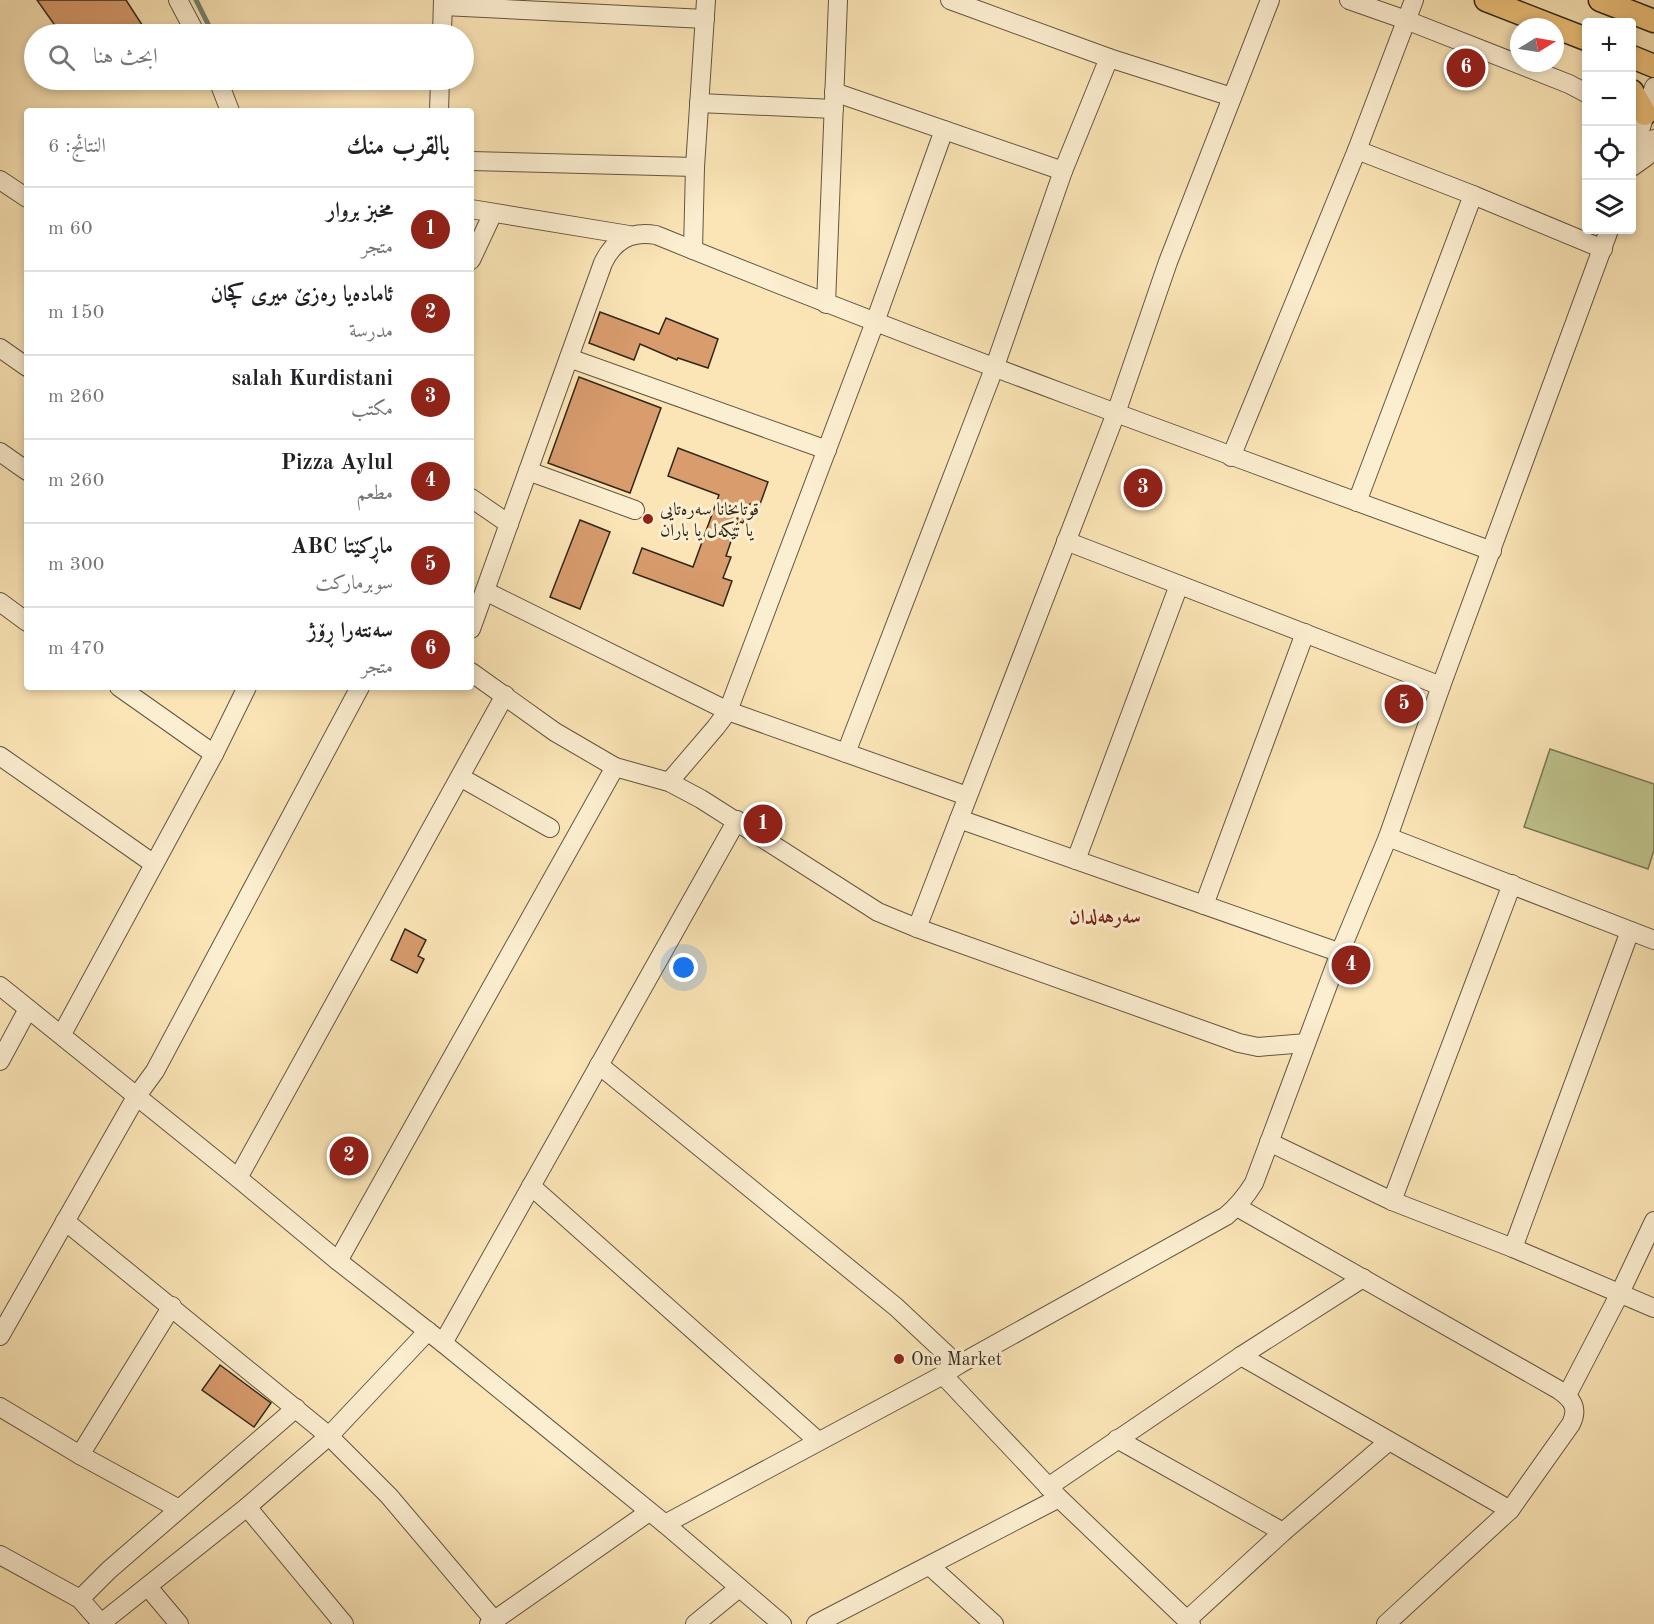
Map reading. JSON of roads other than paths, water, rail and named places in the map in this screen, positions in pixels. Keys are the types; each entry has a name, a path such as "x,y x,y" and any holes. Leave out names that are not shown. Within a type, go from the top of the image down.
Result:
{"main road":[{"path":"1486,0 1582,39"},
{"path":"1600,0 1654,21"},
{"path":"1636,59 1654,66"}],"street":[{"path":"178,0 191,24"},
{"path":"693,250 695,167 706,0"},
{"path":"826,304 838,0"},
{"path":"950,0 1109,58 1232,97"},
{"path":"917,928 1116,413 1168,262 1270,0"},
{"path":"1350,0 1582,90"},
{"path":"1232,457 1357,150 1414,0"},
{"path":"442,24 443,3 576,6 705,19"},
{"path":"846,753 995,366 1064,171 1109,58"},
{"path":"1636,134 1639,118 1654,87"},
{"path":"222,90 229,108"},
{"path":"439,108 440,90"},
{"path":"699,103 834,100 944,130 1064,171"},
{"path":"669,782 728,711 875,322 944,130"},
{"path":"1636,164 1647,157 1654,139"},
{"path":"1357,150 1603,249"},
{"path":"474,160 695,167"},
{"path":"0,180 24,196"},
{"path":"1357,502 1473,195"},
{"path":"474,210 629,235 644,233 656,235 826,304 1232,457 1492,551"},
{"path":"474,254 493,213"},
{"path":"665,1524 950,1370 1226,1216 1237,1207 1254,1183 1306,1043 1388,837 1441,686 1608,234"},
{"path":"474,621 603,263 608,252 629,235"},
{"path":"0,348 24,361"},
{"path":"569,358 827,450"},
{"path":"0,452 24,469"},
{"path":"528,471 635,510"},
{"path":"474,500 509,524"},
{"path":"1066,541 1441,686"},
{"path":"1076,860 1179,585"},
{"path":"485,591 728,711 967,796"},
{"path":"0,602 24,620"},
{"path":"1204,905 1305,633"},
{"path":"474,674 555,732 615,766 669,782 737,820 878,912 1239,1043 1258,1047 1306,1043"},
{"path":"123,690 214,754"},
{"path":"62,1034 214,754 246,690"},
{"path":"0,1336 136,1097 155,1071 358,690"},
{"path":"238,1178 505,695"},
{"path":"0,756 154,864"},
{"path":"338,1261 615,766"},
{"path":"460,777 550,828"},
{"path":"959,819 1341,953"},
{"path":"443,1343 737,820"},
{"path":"1388,837 1654,940"},
{"path":"1392,1201 1512,884"},
{"path":"1513,1248 1630,931"},
{"path":"0,986 665,1524 782,1624"},
{"path":"0,1061 28,1009"},
{"path":"599,1065 896,1307 1054,1493 1189,1622 1283,1532 1389,1441"},
{"path":"1269,1142 1392,1201 1513,1248 1654,1308"},
{"path":"531,1186 818,1442"},
{"path":"1237,1207 1567,1395 1575,1409 1575,1416 1571,1424 1510,1510 1386,1624"},
{"path":"65,1221 329,1436 389,1496 492,1622 649,1512"},
{"path":"1567,1395 1654,1221"},
{"path":"816,1624 930,1566 1054,1493 1117,1439 1363,1278"},
{"path":"80,1455 172,1306"},
{"path":"0,1555 80,1599 100,1624 247,1507 329,1436 428,1331"},
{"path":"1241,1356 1510,1510"},
{"path":"0,1407 80,1455 179,1509"},
{"path":"80,1599 109,1570 296,1408"},
{"path":"1117,1439 1283,1532"},
{"path":"247,1507 344,1624"},
{"path":"930,1566 994,1624"},
{"path":"148,1587 179,1624"},
{"path":"695,1624 739,1588"}],"waterway":[{"path":"196,0 208,24"}],"place":[{"name":"سەنتەرا ڕۆژ","path":"1466,68"},
{"name":"salah Kurdistani","path":"1143,488"},
{"name":"قوتابخانا سەرەتایی یا تێکەل یا باران","path":"648,519"},
{"name":"ماڕکێتا ABC","path":"1404,704"},
{"name":"مخبز بروار","path":"763,824"},
{"name":"Pizza Aylul","path":"1351,965"},
{"name":"ئامادەيا رەزێ ميرى كچان","path":"349,1156"},
{"name":"One Market","path":"899,1359"}],"district":[{"name":"سەرهەلدان","path":"1105,916"}]}
